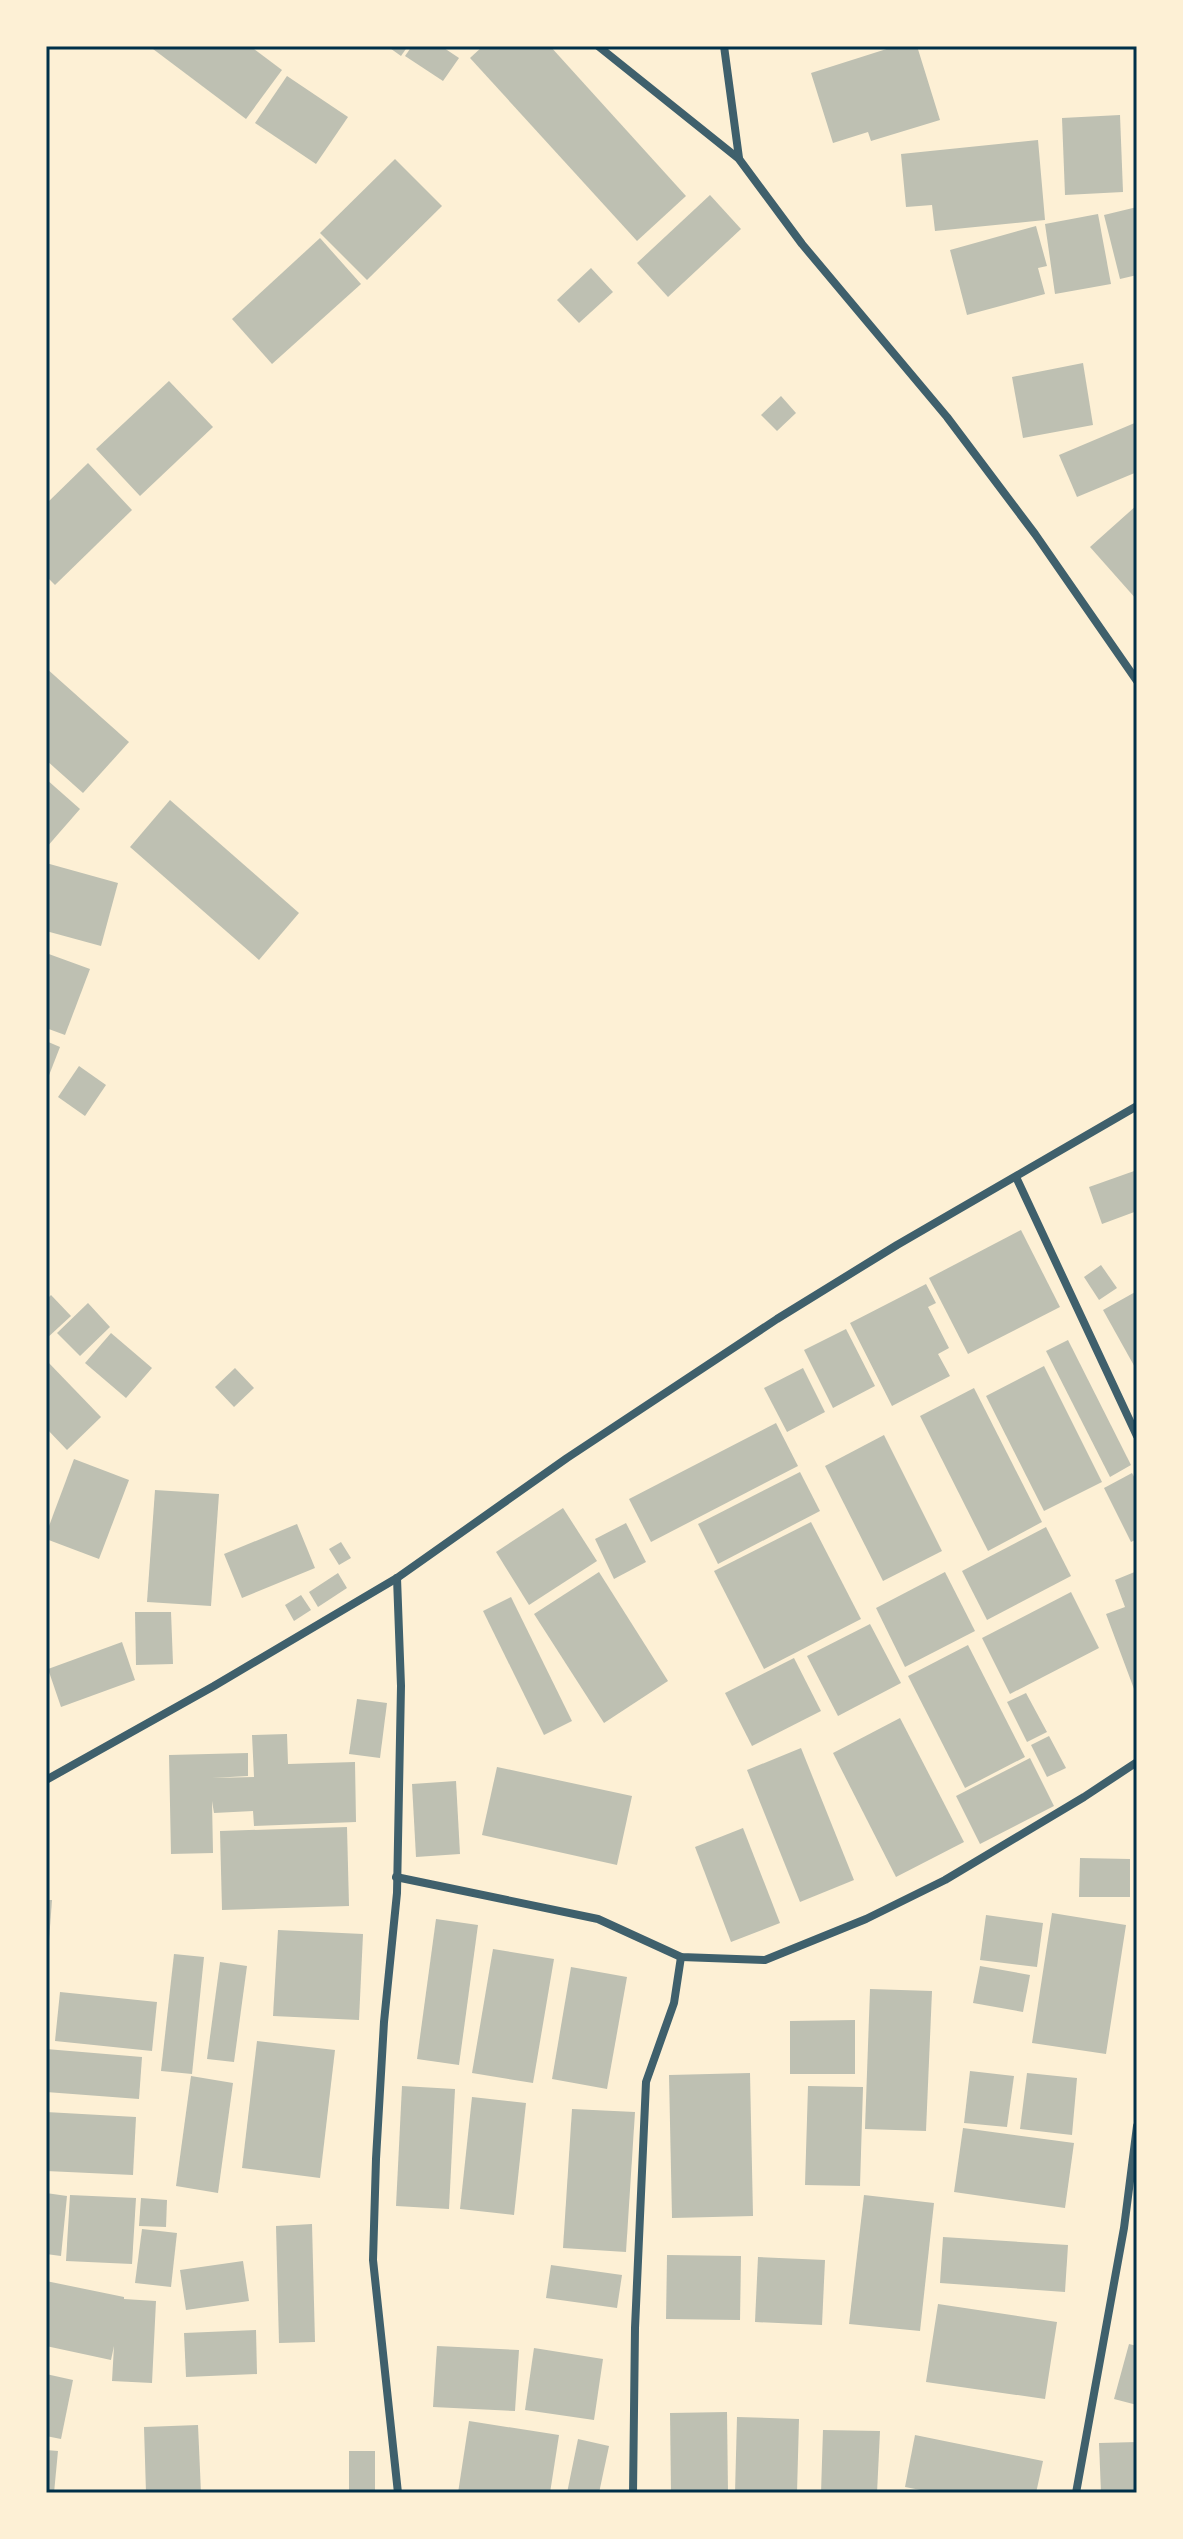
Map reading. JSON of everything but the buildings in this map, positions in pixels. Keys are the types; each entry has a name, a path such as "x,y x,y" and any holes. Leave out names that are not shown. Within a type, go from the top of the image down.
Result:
{"street":[{"path":"598,46 739,159 802,244 947,417 1035,534 1137,681"},
{"path":"724,46 739,159"},
{"path":"46,1780 397,1578 567,1458 777,1319 897,1245 1137,1106"},
{"path":"1016,1177 1137,1436"},
{"path":"397,1578 401,1686 396,1877 376,2143 373,2260 398,2493"},
{"path":"396,1877 598,1919 681,1957 765,1960 866,1919 945,1880 1137,1762"},
{"path":"633,2493 635,2328 646,2082 674,2003 681,1957"},
{"path":"1076,2493 1124,2228 1137,2126"}]}
